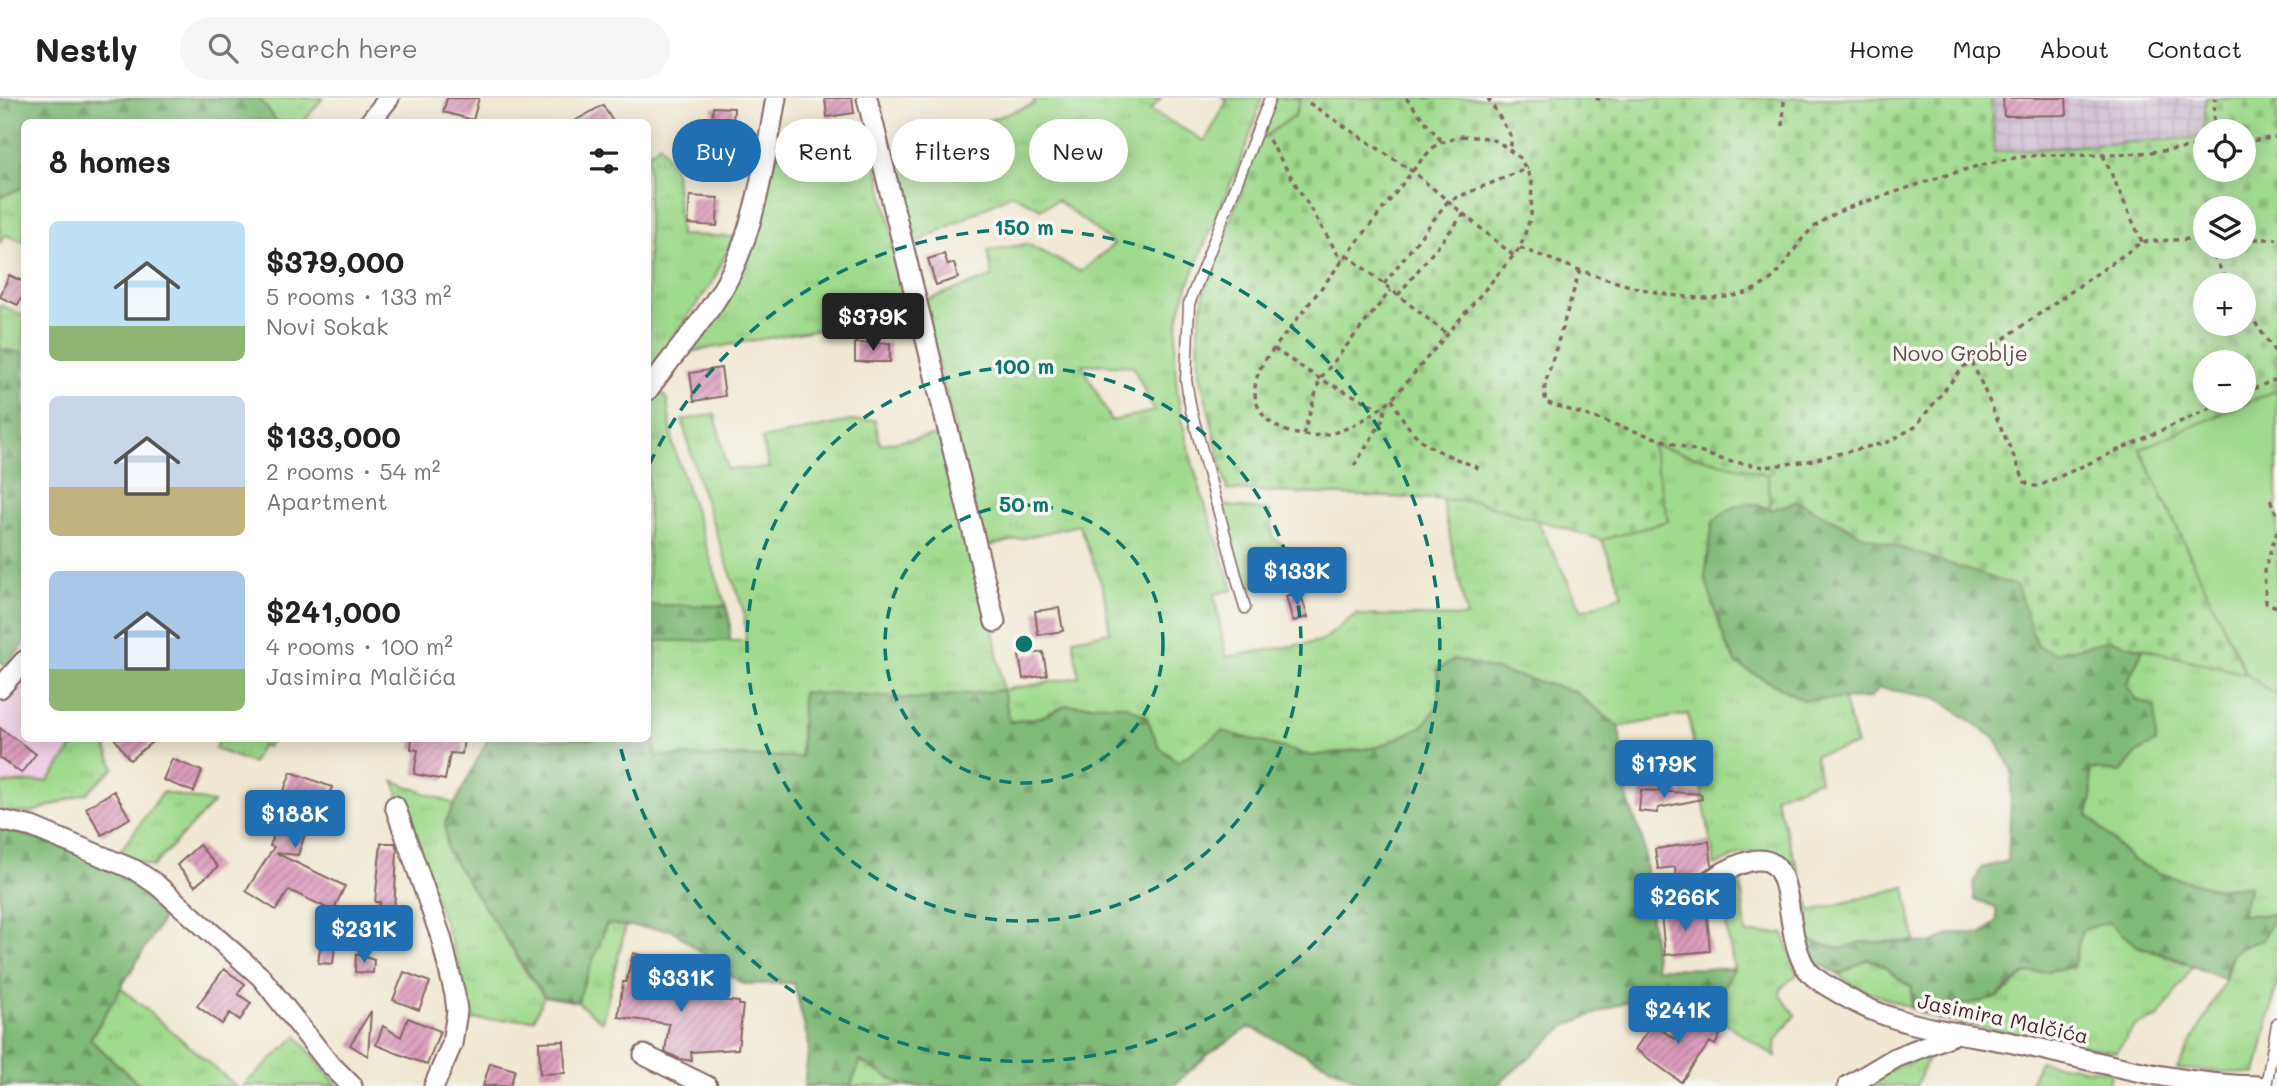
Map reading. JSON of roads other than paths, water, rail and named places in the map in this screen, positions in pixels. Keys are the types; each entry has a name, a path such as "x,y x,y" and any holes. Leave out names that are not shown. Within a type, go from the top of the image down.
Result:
{"street":[{"path":"372,119 389,98"},
{"path":"651,386 710,309 739,255 765,163 776,98"},
{"path":"867,98 995,622"},
{"path":"0,688 21,664"},
{"path":"395,806 441,937 455,995 457,1011 452,1044 434,1086"},
{"path":"0,820 32,827 135,870 156,884 261,977 327,1060 352,1086"},
{"name":"Jasimira Malčića","path":"1709,881 1732,866 1747,861 1758,860 1775,866 1786,884 1798,951 1804,966 1817,979 1849,999 1915,1025 1954,1035 2022,1045 2189,1082 2258,1086"},
{"path":"1848,1086 1895,1058 1954,1035"},
{"path":"644,1055 707,1086"},
{"path":"2268,1086 2276,1086"}],"lane":[{"path":"1245,608 1191,410 1186,380 1189,304 1270,98"},
{"path":"2268,1086 2277,1024"}],"park label":[{"name":"Novo Groblje","path":"1960,354"}]}
